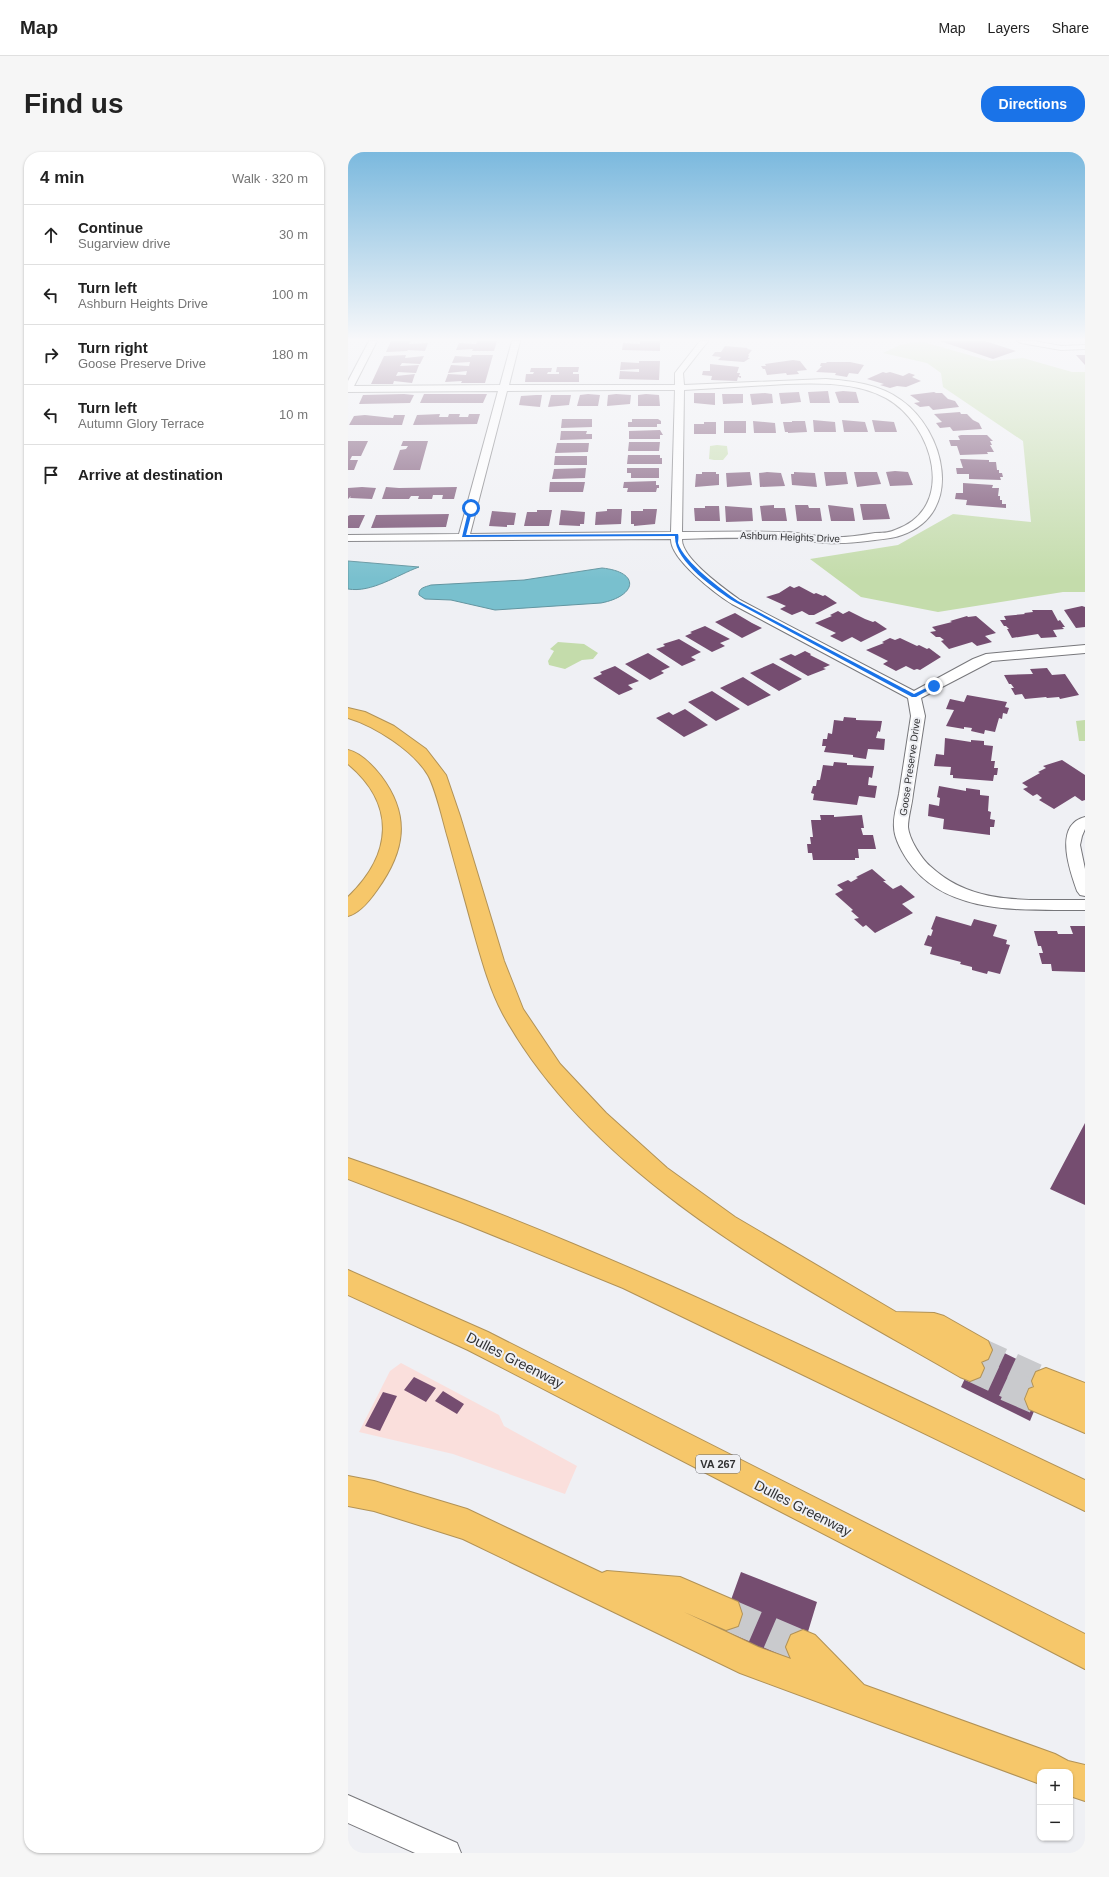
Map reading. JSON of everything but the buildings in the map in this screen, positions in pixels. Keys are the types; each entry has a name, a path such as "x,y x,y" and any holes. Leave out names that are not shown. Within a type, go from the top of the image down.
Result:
{"highway":[{"path":"348,713 359,716 388,730 420,754 437,775 451,816 493,961 513,1010 552,1070 598,1120 658,1175 726,1225 893,1324 934,1325 974,1359"},
{"path":"348,755 362,764 381,786 391,813 393,832 388,852 378,874 362,895 348,909"},
{"path":"348,1168 472,1214 632,1280 1085,1496"},
{"name":"Dulles Greenway","path":"348,1282 478,1341 1085,1652"},
{"path":"1085,1401 1079,1394 1042,1390 1085,1419"},
{"path":"348,1492 374,1496 467,1525 752,1661 1047,1769"},
{"path":"594,1586 680,1593 726,1614"},
{"path":"803,1647 856,1699"},
{"path":"1073,1779 1085,1783"}],"street":[{"path":"464,536 494,420"},
{"path":"680,420 676,544 689,563 715,588 736,602 914,696 977,662 990,657 1085,649"},
{"name":"Ashburn Heights Drive","path":"348,538 677,535 794,536 832,540 869,538 901,532 922,520 935,503 939,478 933,447 917,420"},
{"name":"Goose Preserve Drive","path":"914,696 918,716 901,828 910,852 919,866 933,878 956,891 977,900 1002,904 1085,905"},
{"path":"1085,821 1074,834 1072,847 1085,891"},
{"path":"348,1809 447,1853"}],"shaded area":[{"path":"401,1363 499,1415 504,1426 577,1466 565,1494 453,1454 359,1432 390,1371"}],"green space":[{"path":"992,420 1085,420 1085,592 1063,592 938,612 861,597 810,559 898,545 953,514 1031,522 1023,441"},
{"path":"710,446 727,446 728,454 723,460 709,459"},
{"path":"558,642 584,644 598,653 593,659 582,660 565,669 549,665 548,661 554,651 550,649"},
{"path":"1085,720 1085,741 1079,741 1076,721"}],"water":[{"path":"348,561 419,567 375,586 357,590 348,589"},
{"path":"602,568 615,570 623,574 628,579 630,584 622,595 613,600 601,603 495,610 451,600 425,599 419,595 421,589 431,585 524,580"}],"tunnel":[{"path":"978,1350 1046,1381"},
{"path":"970,1368 1009,1386"},
{"path":"1007,1385 1039,1399"},
{"path":"726,1614 803,1647"}],"route":[{"path":"471,508 464,536 677,535 676,544 689,563 715,588 736,602 914,696 934,686"}]}
